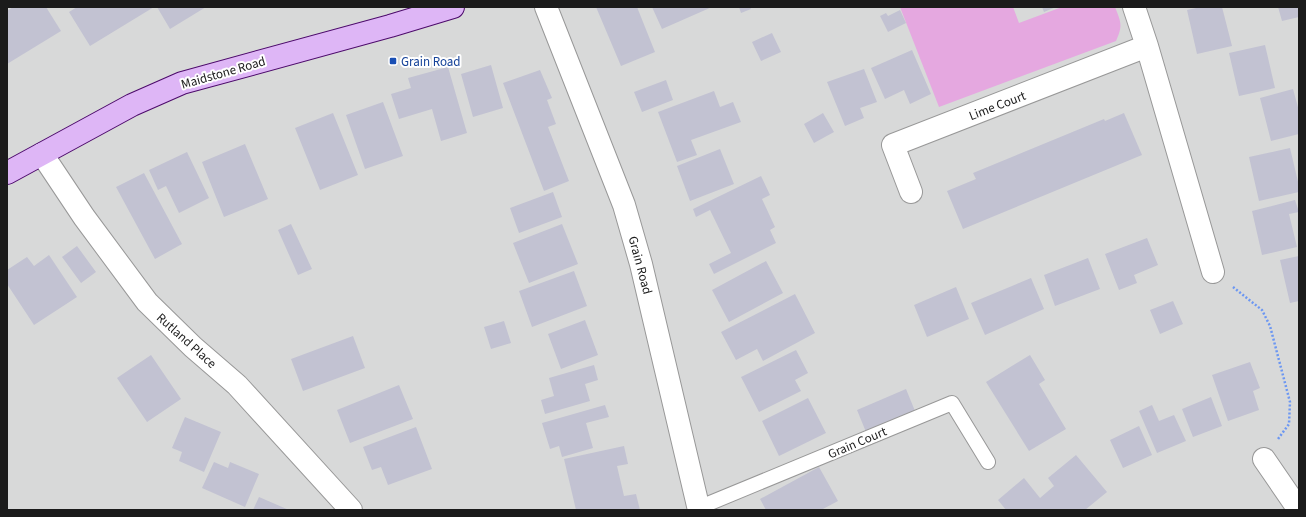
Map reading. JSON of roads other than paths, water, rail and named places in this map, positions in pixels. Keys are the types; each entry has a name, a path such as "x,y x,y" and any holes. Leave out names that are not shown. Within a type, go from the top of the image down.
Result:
{"street":[{"name":"Maidstone Road","path":"7,173 132,105 182,83 390,26 453,7"},
{"name":"Grain Road","path":"546,7 624,205 641,264 699,509"},
{"path":"1134,7 1147,46 1213,272"},
{"name":"Lime Court","path":"911,192 893,145 1147,46"},
{"name":"Rutland Place","path":"42,154 84,217 147,302 193,347 237,384 351,510"},
{"path":"1264,459 1299,510"}],"lane":[{"name":"Grain Court","path":"699,509 952,403 988,462"}],"place":[{"name":"Grain Road","path":"393,61"}]}
